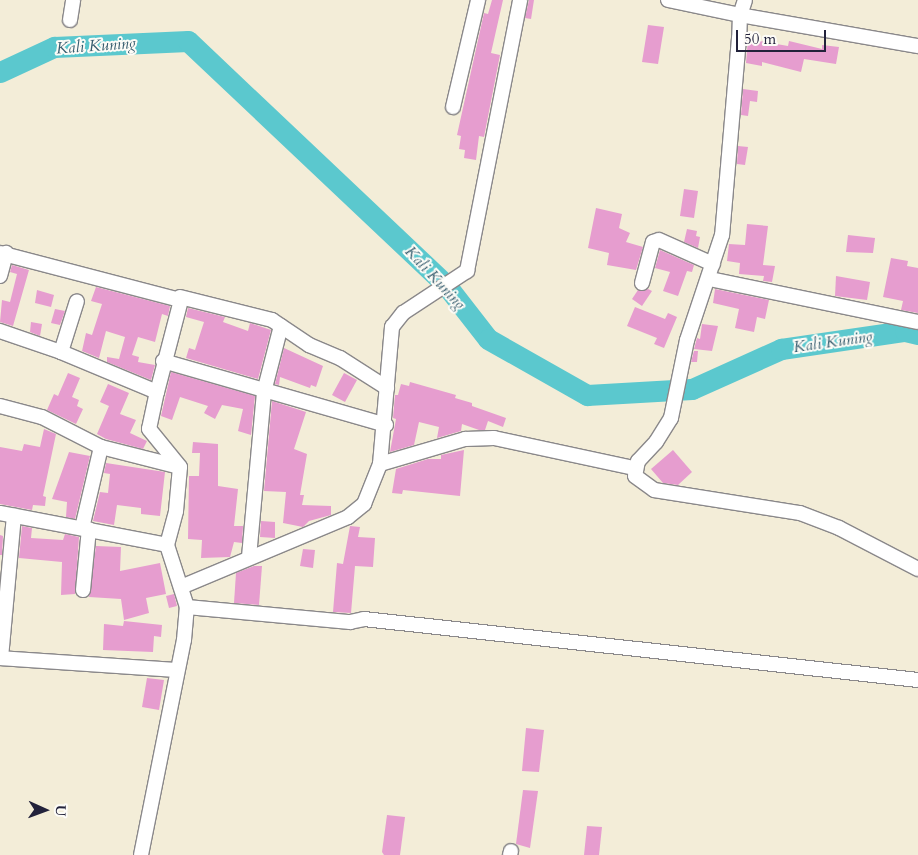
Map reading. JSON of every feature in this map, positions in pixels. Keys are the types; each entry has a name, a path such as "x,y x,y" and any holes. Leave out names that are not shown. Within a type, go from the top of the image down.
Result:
{"street":[{"path":"70,20 73,0"},
{"path":"453,107 478,0"},
{"path":"181,587 352,514 369,496 380,464 386,426 391,334 403,313 467,271 520,0"},
{"path":"668,0 740,15 918,46"},
{"path":"634,468 665,430 671,418 687,340 710,279 722,234 740,15 745,0"},
{"path":"642,283 653,242 660,240 714,264"},
{"path":"0,276 3,253 272,320 388,388"},
{"path":"710,279 918,322"},
{"path":"141,855 188,607 167,545 176,511 180,466 149,429 163,361 180,298"},
{"path":"61,352 77,301"},
{"path":"249,557 264,392 281,326"},
{"path":"0,331 61,352 157,392"},
{"path":"163,361 386,426"},
{"path":"0,406 42,417 101,447 180,466"},
{"path":"380,464 480,437 557,453 583,454 634,468"},
{"path":"83,590 86,528 101,447"},
{"path":"634,468 639,482 654,490 800,513 839,528 918,569"},
{"path":"167,545 7,514 1,658 177,670"},
{"path":"188,607 350,622 364,619 918,680"}],"building":[{"path":"492,0 503,0 491,53 500,55 484,137 479,136 476,160 464,158 465,150 459,149 461,136 457,135 484,13 488,14"},
{"path":"529,0 534,0 531,19 525,18"},
{"path":"648,25 664,27 658,64 642,62"},
{"path":"748,39 788,46 789,41 822,49 822,45 839,47 836,64 804,59 801,72 762,62 762,66 746,63"},
{"path":"743,89 758,91 757,102 750,101 748,116 741,115"},
{"path":"738,146 748,147 745,165 737,164"},
{"path":"684,189 698,191 694,218 680,216"},
{"path":"596,208 622,214 619,228 630,233 626,242 643,247 636,270 607,265 609,253 588,248"},
{"path":"747,224 768,226 763,265 775,266 772,282 763,281 764,276 739,274 740,263 727,261 729,244 745,245"},
{"path":"687,229 697,231 696,236 700,237 698,248 684,242"},
{"path":"848,235 875,238 873,253 846,252"},
{"path":"660,250 694,265 692,272 687,271 678,296 663,291 670,272 655,268"},
{"path":"891,258 908,261 907,266 918,268 918,313 901,310 903,301 883,297"},
{"path":"12,265 29,270 13,326 0,322 2,300 10,302 17,274 10,272"},
{"path":"836,276 870,282 867,300 835,296"},
{"path":"96,287 170,306 168,316 162,314 155,342 138,337 132,355 139,357 138,362 155,365 151,380 107,362 107,357 119,359 125,337 106,331 99,358 82,351 86,333 92,335 102,304 91,301"},
{"path":"648,289 652,291 642,306 632,299 638,290"},
{"path":"715,289 769,300 765,319 757,317 754,332 735,328 739,309 713,303"},
{"path":"37,290 54,295 51,307 35,303"},
{"path":"635,307 665,319 668,313 677,317 664,348 654,344 657,338 627,326"},
{"path":"188,308 225,317 223,322 248,331 250,323 271,330 258,379 186,358 189,348 195,350 204,322 186,317"},
{"path":"55,309 65,311 60,325 51,323"},
{"path":"31,322 42,324 40,336 30,332"},
{"path":"702,324 718,326 712,351 694,349 697,338 700,339"},
{"path":"284,348 323,366 316,387 311,385 310,388 280,377 279,385 275,384"},
{"path":"694,351 698,351 697,362 691,362"},
{"path":"171,372 255,396 251,435 238,431 243,409 222,405 215,419 204,413 208,406 180,397 172,420 161,416"},
{"path":"68,373 80,378 72,397 79,400 77,406 83,409 76,424 47,410 54,394 58,396"},
{"path":"344,373 357,380 345,402 332,395"},
{"path":"410,382 456,395 455,398 472,403 472,406 506,418 503,427 488,421 485,430 479,430 462,424 461,431 437,438 439,427 419,422 414,445 390,452 396,419 393,418 395,395 398,395 401,384 409,386"},
{"path":"108,384 129,393 120,414 136,420 130,433 147,441 143,449 106,439 97,434 109,406 100,402"},
{"path":"272,401 306,412 294,449 307,454 300,495 304,495 302,505 331,506 331,515 309,521 303,527 283,523 286,492 264,491"},
{"path":"44,429 56,434 43,496 46,497 45,506 33,505 32,510 0,504 0,447 22,451 24,444 40,447"},
{"path":"193,442 218,444 218,486 238,489 234,526 243,526 242,543 234,542 230,557 201,558 202,540 188,539 189,476 199,476 200,453 192,453"},
{"path":"464,450 460,496 403,490 402,494 392,493 396,469 428,459 441,459 441,455"},
{"path":"673,450 692,472 678,485 663,483 651,469"},
{"path":"69,452 90,456 75,519 66,517 67,502 52,499"},
{"path":"106,463 165,472 160,516 141,514 141,508 117,505 114,525 93,521 100,492 108,493 110,474 104,473"},
{"path":"261,521 275,522 275,538 260,537"},
{"path":"22,526 32,528 31,538 63,540 65,534 79,537 75,594 61,595 62,562 19,558"},
{"path":"350,526 360,527 358,537 375,538 373,567 355,566 351,613 333,612 337,563 343,564"},
{"path":"0,535 3,536 2,555 0,555"},
{"path":"96,546 121,547 120,571 160,563 166,594 146,598 149,613 124,620 121,599 89,597"},
{"path":"303,549 315,550 313,568 300,566"},
{"path":"254,566 262,566 259,605 234,603 236,573"},
{"path":"174,594 177,606 169,608 166,596"},
{"path":"124,621 162,625 161,637 154,636 153,652 103,650 104,624 123,626"},
{"path":"147,678 164,680 159,710 142,707"},
{"path":"526,728 544,730 539,772 522,771"},
{"path":"523,790 538,791 530,848 516,844"},
{"path":"387,815 405,817 400,855 384,855 382,852"},
{"path":"587,826 602,827 599,855 584,855"}],"waterway":[{"name":"Kali Kuning","path":"0,72 54,47 188,41 446,285 488,339 587,395 692,389 781,349 905,331 918,334"}]}
